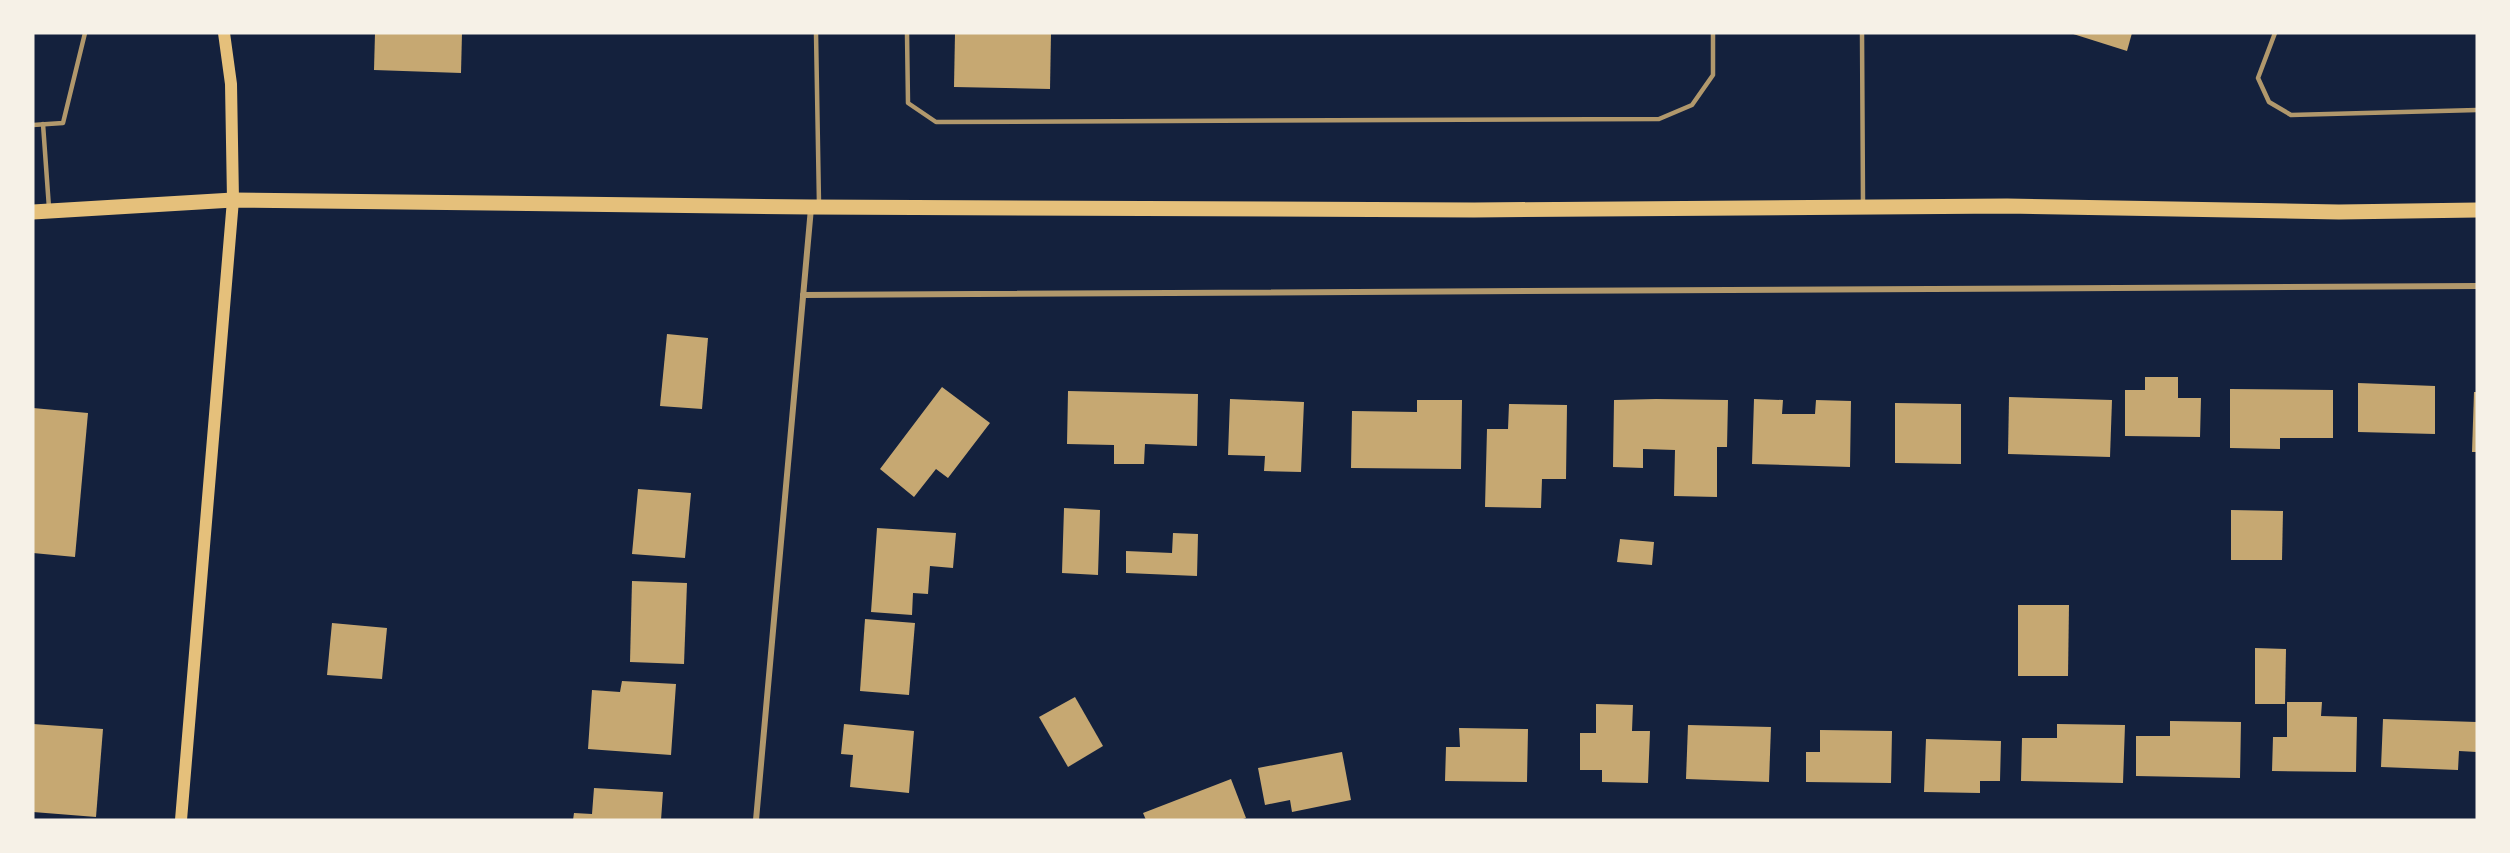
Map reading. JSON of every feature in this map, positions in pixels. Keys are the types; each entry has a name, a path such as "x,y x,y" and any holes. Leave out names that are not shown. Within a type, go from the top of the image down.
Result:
{"main road":[{"path":"182,820 233,200 231,84 224,33"},
{"path":"33,213 233,200 815,207 1474,210 2007,206 2339,212 2477,210"}],"street":[{"path":"756,820 803,295 815,207"},
{"path":"803,295 2477,286"}],"lane":[{"path":"33,124 63,123 86,33"},
{"path":"815,207 816,33"},
{"path":"907,33 908,103 936,122 972,122 1659,119 1692,105 1713,75 1713,33"},
{"path":"1862,33 1863,207"},
{"path":"2275,33 2258,78 2270,102 2291,116 2477,110"},
{"path":"43,124 49,212"}],"building":[{"path":"375,33 462,33 461,73 374,70"},
{"path":"955,33 1051,33 1050,89 954,87"},
{"path":"2070,33 2132,33 2127,51"},
{"path":"667,334 708,338 702,409 660,406"},
{"path":"2145,377 2178,377 2178,398 2201,398 2200,437 2125,436 2125,390 2145,390"},
{"path":"2358,383 2435,386 2435,434 2358,432"},
{"path":"942,387 990,423 948,478 936,469 914,497 880,469"},
{"path":"2230,389 2333,390 2333,438 2280,438 2280,449 2230,448"},
{"path":"1068,391 1198,394 1197,446 1145,444 1144,464 1114,464 1114,445 1067,444"},
{"path":"2474,392 2477,392 2477,452 2472,452"},
{"path":"2009,397 2112,400 2110,457 2008,454"},
{"path":"1230,399 1304,402 1301,472 1264,471 1265,456 1228,455"},
{"path":"1754,399 1783,400 1782,414 1815,414 1816,400 1851,401 1850,467 1752,464"},
{"path":"1417,400 1462,400 1461,469 1351,468 1352,411 1417,412"},
{"path":"1614,400 1728,400 1727,447 1717,447 1717,497 1674,496 1675,450 1643,449 1643,468 1613,467"},
{"path":"1895,403 1961,404 1961,464 1895,463"},
{"path":"1509,404 1567,405 1566,479 1542,479 1541,508 1485,507 1487,429 1508,429"},
{"path":"33,408 88,413 75,557 33,553"},
{"path":"638,489 691,493 685,558 632,554"},
{"path":"1064,508 1100,510 1098,575 1062,573"},
{"path":"2231,510 2283,511 2282,560 2231,560"},
{"path":"877,528 956,533 953,568 930,566 928,594 913,593 912,615 871,612"},
{"path":"1173,533 1198,534 1197,576 1126,573 1126,551 1172,553"},
{"path":"1620,539 1654,542 1652,565 1617,562"},
{"path":"632,581 687,583 684,664 630,662"},
{"path":"2018,605 2069,605 2068,676 2018,676"},
{"path":"865,619 915,623 909,695 860,691"},
{"path":"332,623 387,628 382,679 327,675"},
{"path":"2255,648 2286,649 2285,704 2255,704"},
{"path":"622,681 676,684 671,755 588,749 592,690 620,692"},
{"path":"1075,697 1103,746 1068,767 1039,717"},
{"path":"2287,702 2322,702 2321,716 2357,717 2356,772 2272,771 2273,737 2287,737"},
{"path":"1596,704 1633,705 1632,731 1650,731 1648,783 1602,782 1602,770 1580,770 1580,733 1596,733"},
{"path":"2383,719 2477,722 2477,752 2459,751 2458,770 2381,767"},
{"path":"2170,721 2241,722 2240,778 2136,776 2136,736 2170,736"},
{"path":"33,724 103,729 96,817 33,812"},
{"path":"844,724 914,731 909,793 850,787 853,755 841,754"},
{"path":"2057,724 2125,725 2123,783 2021,781 2022,738 2057,738"},
{"path":"1688,725 1771,727 1769,782 1686,779"},
{"path":"1459,728 1528,729 1527,782 1445,781 1446,747 1460,747"},
{"path":"1820,730 1892,731 1891,783 1806,782 1806,752 1820,752"},
{"path":"1926,739 2001,741 2000,781 1980,781 1980,793 1924,792"},
{"path":"1342,752 1351,800 1292,812 1290,800 1265,805 1258,768"},
{"path":"1231,779 1246,818 1240,820 1146,820 1143,813"},
{"path":"594,788 663,792 661,820 573,820 574,813 592,814"}]}
